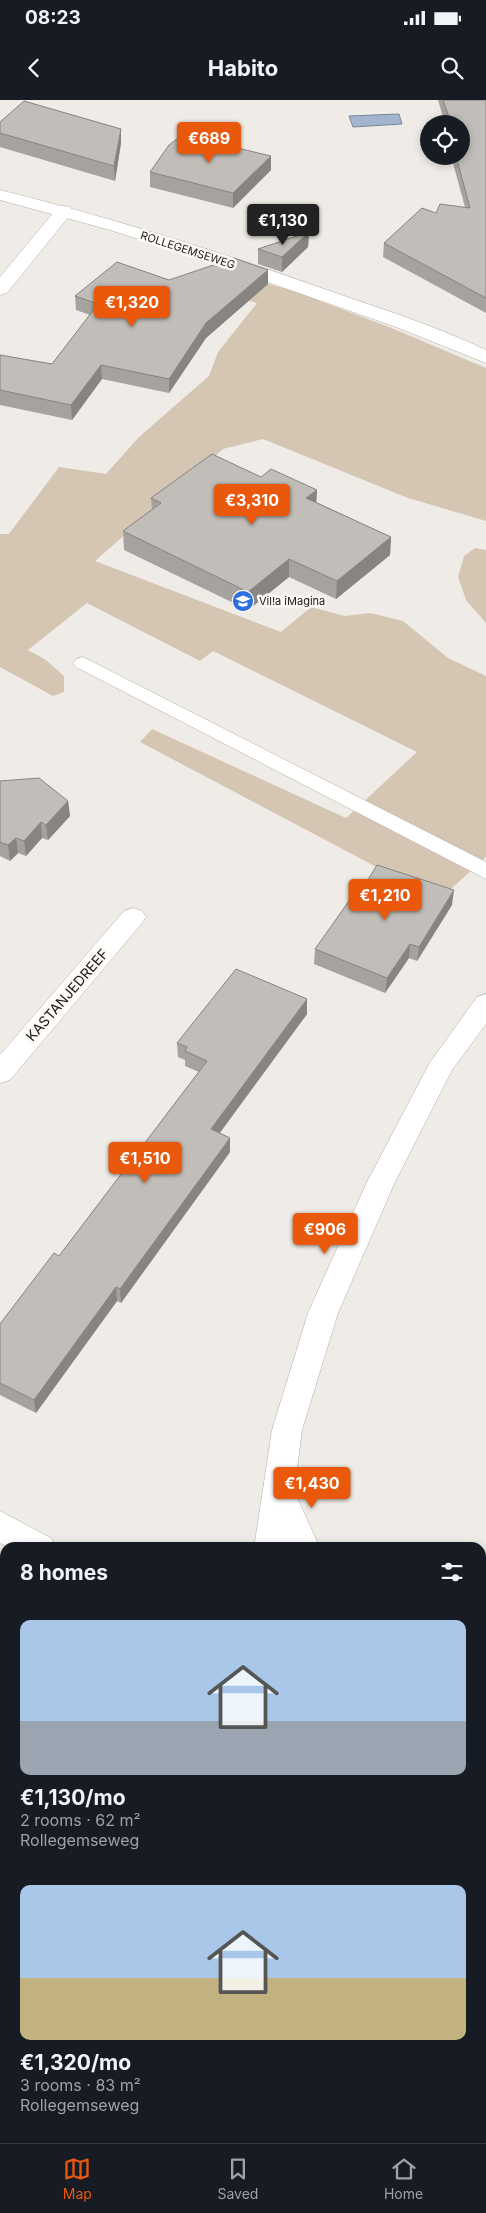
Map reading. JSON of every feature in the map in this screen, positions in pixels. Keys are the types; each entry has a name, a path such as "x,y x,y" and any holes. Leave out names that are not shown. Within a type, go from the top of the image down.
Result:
{"street":[{"name":"ROLLEGEMSEWEG","path":"0,195 64,211 280,279 440,337 486,357"},
{"path":"0,289 64,211"},
{"name":"KASTANJEDREEF","path":"0,1073 133,917"},
{"path":"271,1542 287,1430 323,1313 380,1184 442,1064 486,1004"},
{"path":"278,1490 301,1542"},
{"path":"0,1526 29,1542"}],"lane":[{"path":"83,663 486,871"}],"shaded area":[{"path":"228,273 294,291 394,329 486,368 486,521 408,498 263,439 223,449 95,561 281,632 311,607 345,616 370,613 403,621 448,658 486,676 486,857 439,900 140,742 152,729 346,818 417,752 213,651 200,661 87,603 28,650 46,660 64,676 64,692 53,696 0,667 0,534 9,534 59,467 106,474 139,437 209,376 218,352 257,303 214,289"},
{"path":"475,548 486,550 486,623 466,600 458,577 464,556"}],"water":[{"path":"399,114 402,124 353,127 349,116"}],"building":[{"path":"443,100 486,100 486,298 384,243 422,208 436,213 440,204 470,208 458,165 470,165 470,115 448,115"},
{"path":"24,101 121,129 114,166 0,133 0,122"},
{"path":"182,135 271,156 233,193 150,172 169,145"},
{"path":"309,232 282,257 258,249"},
{"path":"234,258 268,270 206,323 169,379 101,365 71,405 0,390 0,355 52,364 98,304 75,296 117,262 169,280"},
{"path":"212,454 261,477 271,469 317,490 306,498 391,537 337,581 289,559 248,592 123,531 161,503 151,498"},
{"path":"39,778 68,801 46,825 41,822 24,841 16,838 8,845 0,842 0,781"},
{"path":"377,865 454,890 419,947 410,944 387,978 315,949 354,894 358,896"},
{"path":"236,969 307,999 211,1129 230,1138 120,1289 116,1287 34,1400 0,1383 0,1324 54,1253 59,1256 207,1061 185,1051 187,1047 177,1043"}],"place":[{"name":"Vil!a iMagina","path":"243,601"}]}
